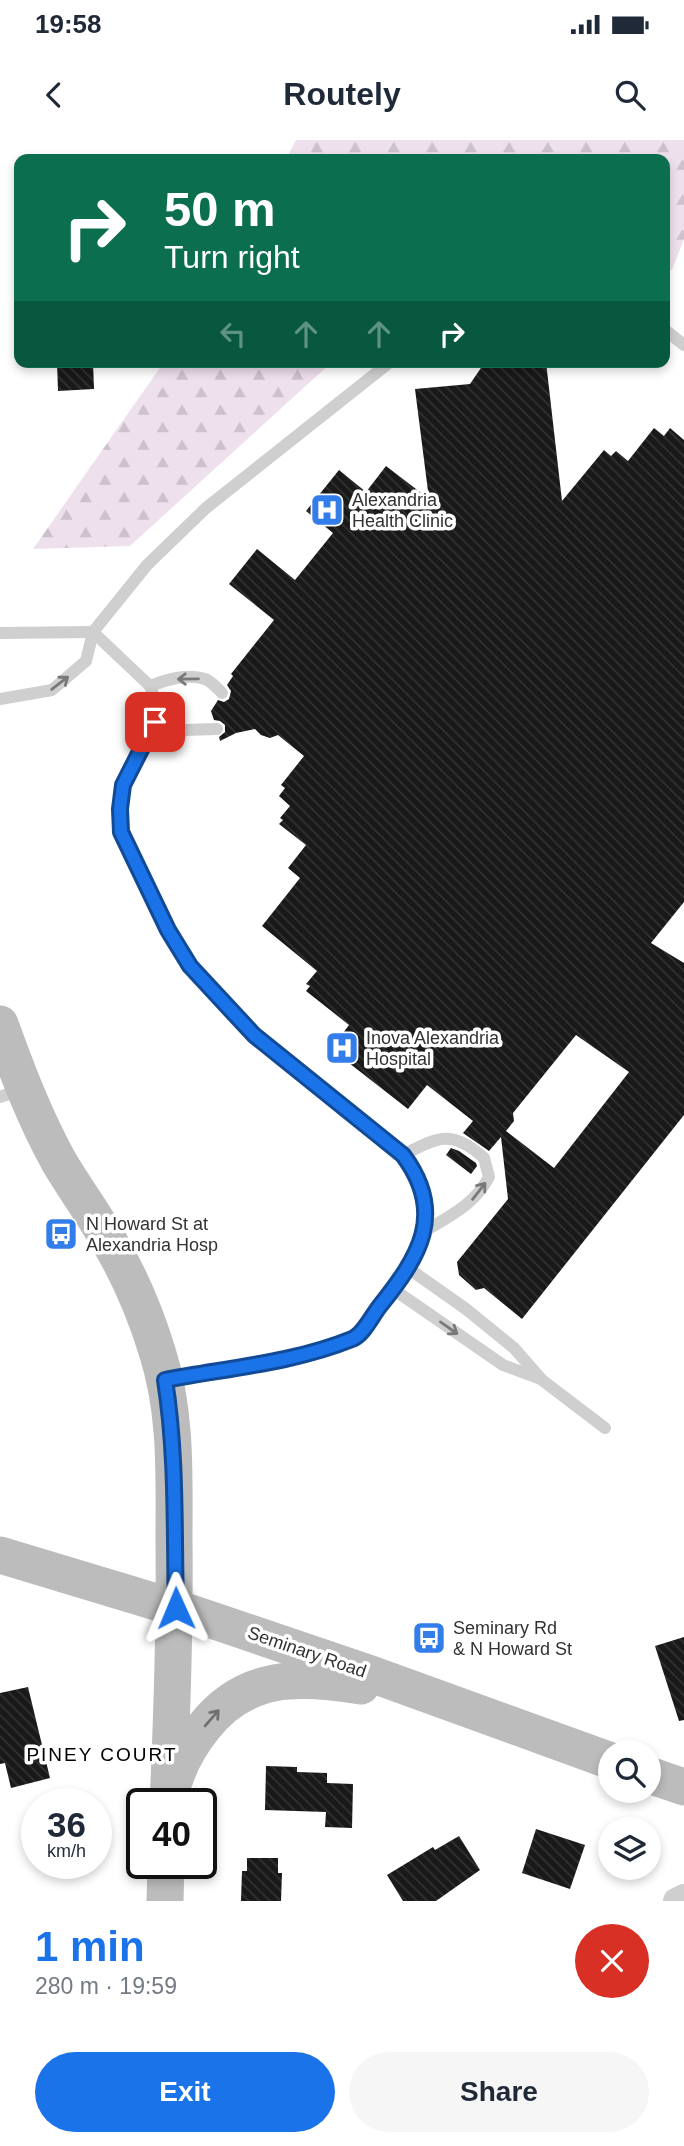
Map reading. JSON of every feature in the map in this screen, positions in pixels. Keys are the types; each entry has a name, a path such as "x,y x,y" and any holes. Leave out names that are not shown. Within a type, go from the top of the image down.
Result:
{"main road":[{"path":"0,1024 11,1093 58,1158 107,1237 136,1294 158,1352 165,1380 173,1449 176,1608 170,1788"},
{"name":"Seminary Road","path":"0,1555 176,1608 451,1702 598,1756"},
{"path":"173,1788 178,1769 194,1740 215,1713 232,1698 260,1685 296,1679 340,1683 451,1702"},
{"path":"661,1779 684,1787"},
{"path":"165,1901 166,1879"}],"street":[{"path":"676,1901 684,1897"}],"lane":[{"path":"670,334 684,345"},
{"path":"0,699 52,690 86,661 93,632 147,565 206,508 382,368"},
{"path":"0,633 93,632 150,686 157,706 155,722 123,785 121,832 168,930 190,966 254,1035 403,1155 415,1172 421,1187 425,1231 414,1259 356,1338 300,1356 165,1380"},
{"path":"150,686 165,680 189,677 207,679 222,693"},
{"path":"155,722 184,730 217,729"},
{"path":"403,1155 433,1140 458,1139 484,1157 489,1177 479,1195 425,1231"},
{"path":"408,1268 466,1309 514,1348 542,1380 605,1428"},
{"path":"393,1289 503,1365 542,1380"}],"green space":[{"path":"296,140 684,140 684,239 670,270 670,154 289,154"},
{"path":"160,368 325,368 130,546 33,549"}],"building":[{"path":"57,368 93,368 94,389 58,391"},
{"path":"481,368 547,368 562,501 604,450 611,456 616,451 628,461 654,428 664,436 670,428 684,440 684,902 651,943 684,963 684,1115 522,1319 484,1288 476,1290 459,1275 457,1262 508,1199 501,1137 489,1151 463,1133 473,1121 427,1085 408,1109 331,1049 349,1025 306,991 310,986 306,984 317,971 262,926 300,878 288,868 306,845 279,824 283,820 280,818 290,806 279,796 285,788 281,785 304,756 278,735 270,738 255,729 236,733 220,741 219,737 225,732 225,725 214,720 211,711 218,700 224,702 229,699 231,691 227,685 233,676 231,674 274,620 229,584 257,549 295,580 333,533 306,511 339,470 366,492 386,466 429,499 415,389 470,384","holes":["576,1035 629,1072 554,1168 506,1131 514,1121 513,1113"]},
{"path":"451,1148 476,1163 477,1166 471,1174 446,1155"},
{"path":"684,1637 684,1720 679,1721 655,1646"},
{"path":"28,1687 50,1778 11,1788 5,1763 0,1764 0,1693"},
{"path":"266,1766 297,1767 297,1772 327,1773 327,1783 353,1784 352,1828 325,1827 326,1812 265,1810"},
{"path":"536,1829 585,1845 570,1889 522,1873"},
{"path":"459,1836 480,1870 436,1901 403,1901 387,1875 433,1847 435,1850"},
{"path":"247,1858 278,1858 278,1873 282,1873 281,1901 241,1901 242,1871 247,1871"}],"place":[{"name":"Alexandria Health Clinic","path":"327,510"},
{"name":"Inova Alexandria Hospital","path":"342,1048"},
{"name":"N Howard St at Alexandria Hosp","path":"61,1234"},
{"name":"Seminary Rd & N Howard St","path":"429,1638"}],"district":[{"name":"PINEY COURT","path":"102,1754"}],"route":[{"path":"155,722 123,785 121,832 168,930 190,966 254,1035 403,1155 415,1172 425,1209 425,1231 414,1259 356,1338 300,1356 165,1380 174,1460 176,1608"}]}
